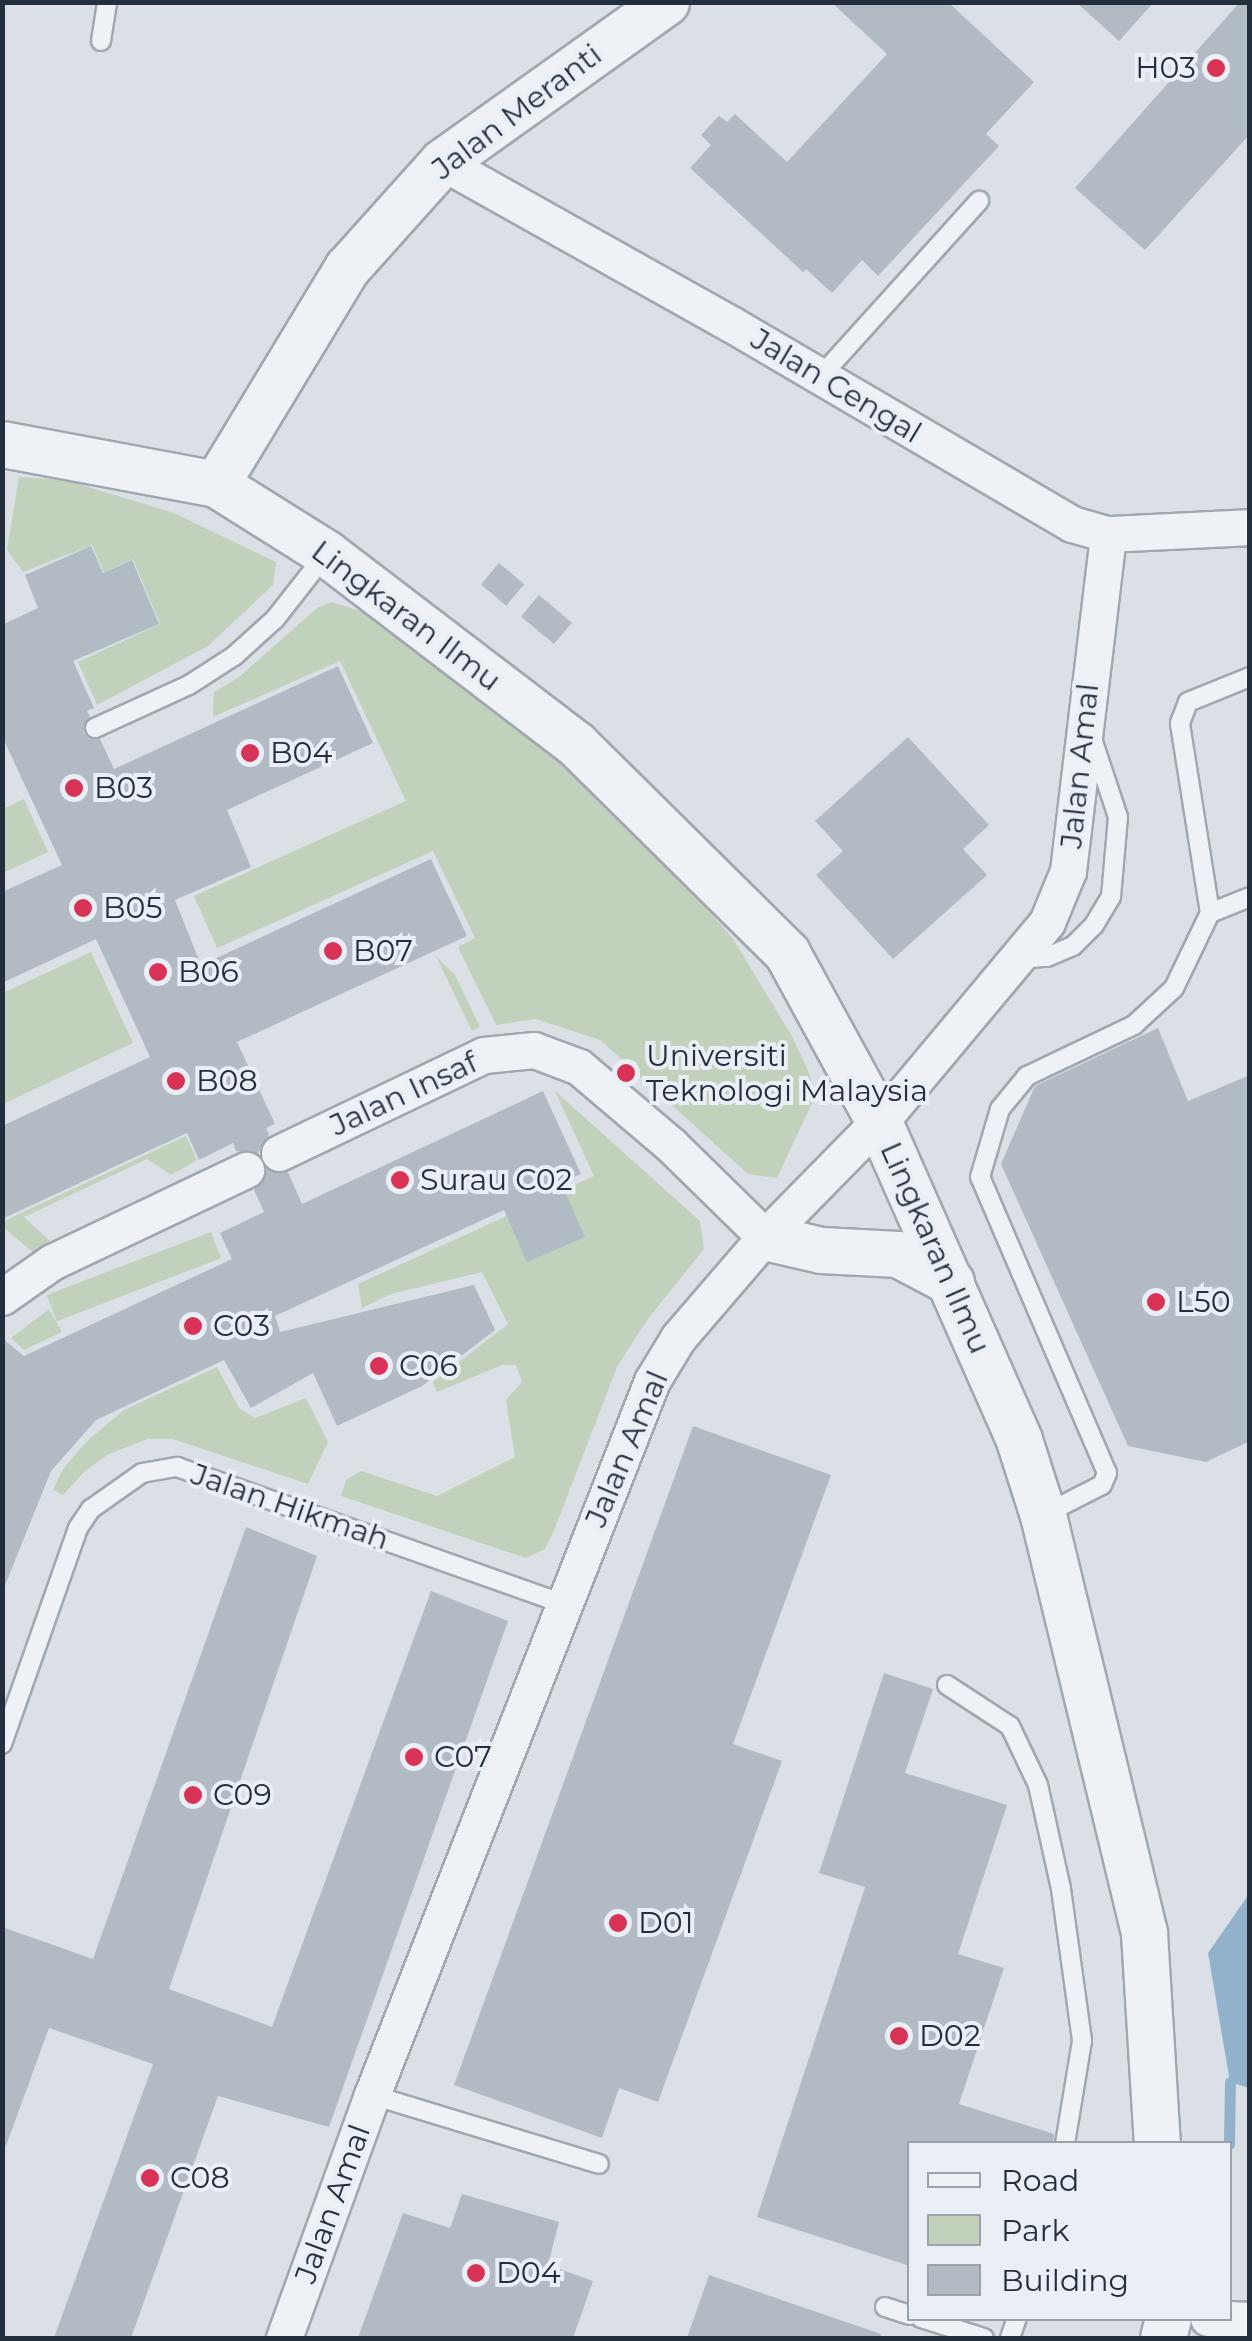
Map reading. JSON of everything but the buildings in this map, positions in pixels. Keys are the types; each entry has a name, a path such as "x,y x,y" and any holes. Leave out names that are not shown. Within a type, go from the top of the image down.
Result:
{"street":[{"name":"Jalan Meranti","path":"216,484 347,268 442,162 666,2"},
{"name":"Jalan Cengal","path":"442,162 1072,524 1108,534 1250,527"},
{"name":"Lingkaran Ilmu","path":"2,444 216,484 326,553 576,744 786,952 879,1122 1019,1440 1043,1515 1144,1933 1157,2141"},
{"name":"Jalan Amal","path":"284,2338 372,2095 652,1381 678,1338 765,1237 879,1122 1046,922 1068,871 1108,534"},
{"name":"Jalan Insaf","path":"279,1154 484,1056 534,1050 579,1067 672,1146 765,1237"},
{"path":"2,1296 52,1262 246,1170"},
{"path":"765,1237 821,1250 898,1254 951,1282"}],"lane":[{"path":"101,41 107,2"},
{"path":"819,378 979,201"},
{"path":"95,728 189,685 234,656 275,619 326,553"},
{"path":"1043,1515 1102,1485 1107,1472 980,1176 1000,1110 1027,1076 1134,1025 1174,988 1210,913 1180,723 1188,702 1250,677"},
{"path":"1016,958 1047,957 1073,946 1094,925 1110,897 1118,817 1084,715"},
{"path":"1210,913 1250,897"},
{"name":"Jalan Hikmah","path":"2,1744 78,1528 91,1509 142,1472 177,1467 563,1604"},
{"path":"947,1685 1010,1726 1038,1786 1062,1889 1082,2041 1065,2141"},
{"path":"372,2095 600,2164"},
{"path":"885,2307 907,2314"},
{"path":"926,2321 953,2334 984,2338"}],"green space":[{"path":"19,477 65,480 174,513 276,562 273,585 208,646 97,705 78,662 160,624 133,559 104,572 92,545 23,572 7,550"},
{"path":"332,602 366,613 513,710 681,878 733,939 792,1036 810,1075 814,1099 777,1178 748,1174 600,1040 536,1019 496,1025 458,947 475,938 433,851 217,948 194,896 406,801 340,661 213,717 214,692 238,678 317,608"},
{"path":"24,799 48,852 3,873 3,809"},
{"path":"91,952 133,1043 3,1104 3,993"},
{"path":"436,956 455,975 480,1027 472,1031"},
{"path":"555,1091 700,1221 704,1249 647,1320 617,1367 545,1549 526,1558 341,1496 346,1480 361,1471 437,1496 515,1457 506,1400 522,1382 516,1365 502,1365 437,1392 433,1382 508,1324 482,1272 391,1294 362,1308 358,1284 594,1176"},
{"path":"186,1136 197,1160 171,1175 147,1159 24,1217 52,1243 36,1255 3,1227 2,1222"},
{"path":"211,1232 221,1258 57,1321 47,1295"},
{"path":"49,1309 62,1332 24,1350 11,1338"},
{"path":"217,1367 239,1408 255,1418 306,1398 328,1442 308,1484 173,1439 147,1439 107,1455 63,1495 53,1490 63,1469 87,1441 124,1410"}],"water":[{"path":"1249,1894 1249,2088 1230,2082 1208,1953"}],"waterway":[{"path":"1229,2141 1230,2082"}],"place":[{"name":"H03","path":"1216,68"},
{"name":"B04","path":"250,753"},
{"name":"B03","path":"74,788"},
{"name":"B05","path":"83,908"},
{"name":"B07","path":"333,951"},
{"name":"B06","path":"158,972"},
{"name":"Universiti Teknologi Malaysia","path":"626,1073"},
{"name":"B08","path":"176,1081"},
{"name":"Surau C02","path":"400,1180"},
{"name":"L50","path":"1156,1302"},
{"name":"C03","path":"193,1326"},
{"name":"C06","path":"379,1366"},
{"name":"C07","path":"414,1757"},
{"name":"C09","path":"193,1795"},
{"name":"D01","path":"618,1923"},
{"name":"D02","path":"899,2036"},
{"name":"C08","path":"150,2178"},
{"name":"D04","path":"476,2273"}]}
